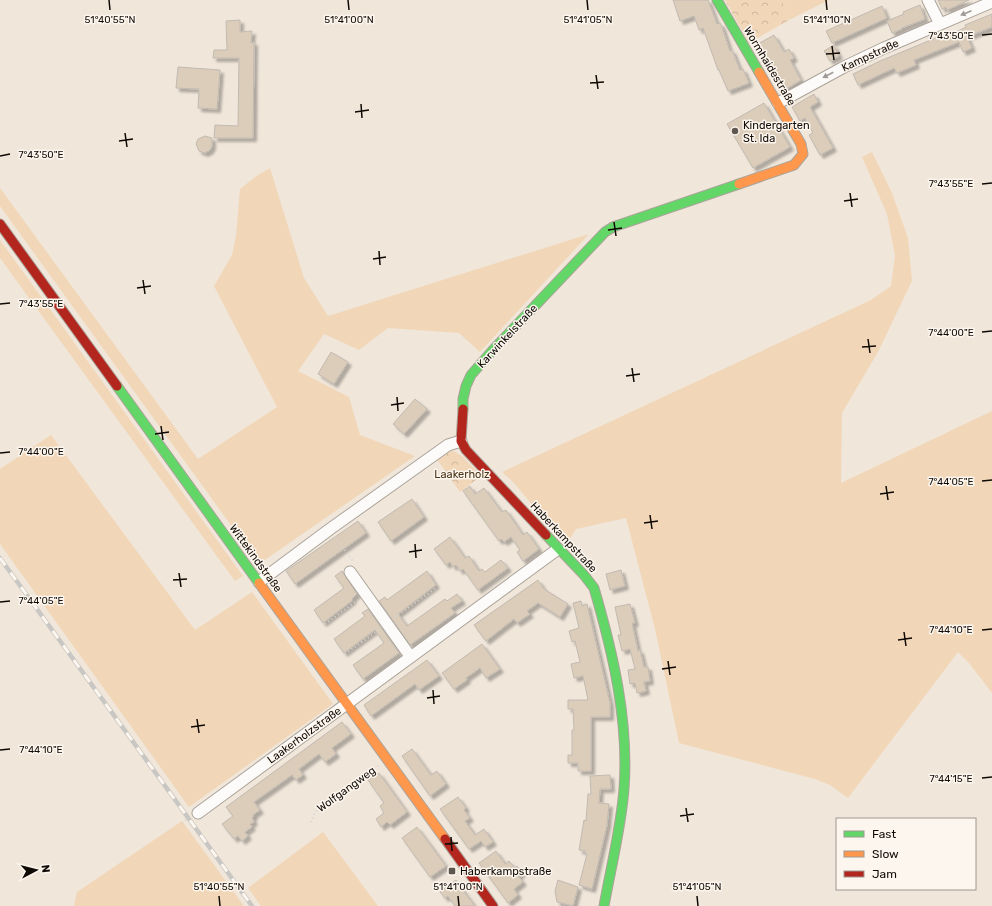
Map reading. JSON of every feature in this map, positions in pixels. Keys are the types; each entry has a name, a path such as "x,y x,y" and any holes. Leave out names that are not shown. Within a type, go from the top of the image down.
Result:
{"street":[{"name":"Wormhaidestraße","path":"717,0 801,144"},
{"path":"928,0 940,24"},
{"name":"Kampstraße","path":"778,103 844,67 884,48 992,2"},
{"name":"Karwinkelstraße","path":"461,441 464,399 466,386 471,375 605,232 617,226 794,165 803,154 801,144"},
{"name":"Wittekindstraße","path":"0,224 492,906"},
{"path":"259,582 330,529 448,445 461,441"},
{"name":"Haberkampstraße","path":"461,441 466,450 584,575 594,588 618,686 623,718 625,751 624,789 604,906"},
{"name":"Laakerholzstraße","path":"198,813 410,656 558,549"},
{"path":"350,572 410,656"}],"path":[{"path":"330,529 352,560 350,572"},
{"path":"325,624 366,594"},
{"name":"Wolfgangweg","path":"311,822 314,812 379,765 387,761"}],"green space":[{"path":"725,0 782,0 789,20 749,43"},
{"path":"782,0 829,0 789,20"},
{"path":"872,152 892,193 908,238 912,281 878,352 842,413 841,483 992,411 992,693 969,663 958,652 848,798 830,785 815,779 679,743 655,629 626,518 576,529 566,545 514,483 502,472 871,300 891,286 895,256 887,214 862,157"},
{"path":"270,168 304,278 328,316 589,234 480,352 459,333 388,328 359,350 324,334 298,371 349,397 360,435 415,456 259,564 0,206 0,188 198,459 277,407 214,286 232,255 236,235 240,189 255,177"},
{"path":"0,240 243,576 235,581 0,258"},
{"path":"51,435 195,630 252,592 333,704 189,807 0,544 0,469"},
{"name":"Laakerholz","path":"454,451 463,457 481,476 460,492 436,458 445,452"},
{"path":"182,821 244,906 74,906 77,892"},
{"path":"323,832 378,906 261,906 248,888"}],"building":[{"path":"673,0 708,0 717,24 720,23 722,27 730,51 732,50 740,70 743,69 749,83 728,91 718,70 703,28 699,30 694,16 680,21"},
{"path":"938,0 969,0 947,10 946,7 942,9"},
{"path":"920,5 925,19 892,33 887,21"},
{"path":"882,6 887,18 832,43 826,31"},
{"path":"992,14 992,27 967,37 972,48 963,52 959,42 914,60 916,65 897,73 894,68 858,85 853,74 950,31 952,34 966,27 965,25"},
{"path":"240,20 240,32 252,31 251,43 254,42 253,138 214,138 215,125 238,126 239,58 213,58 214,50 227,50 226,21"},
{"path":"774,35 784,52 789,49 794,58 790,60 801,80 783,91 756,45"},
{"path":"834,45 839,56 830,61 824,51"},
{"path":"178,67 220,70 217,109 198,108 199,89 176,88"},
{"path":"814,94 818,102 810,107 833,148 820,155 809,135 813,133 805,118 800,121 792,107"},
{"path":"764,103 790,147 753,168 727,124"},
{"path":"205,136 212,138 212,146 210,150 205,153 199,151 196,144 198,139"},
{"path":"331,352 348,362 334,384 318,374"},
{"path":"415,399 427,409 404,434 393,424"},
{"path":"470,486 475,494 484,488 502,512 506,510 523,535 527,532 539,549 523,561 517,552 520,550 511,537 504,542 501,539 499,541 463,491"},
{"path":"412,499 424,517 391,541 378,522"},
{"path":"358,521 366,533 295,584 286,571"},
{"path":"450,537 465,558 469,556 479,571 482,569 485,572 501,560 508,568 478,590 463,569 460,571 456,565 453,567 450,562 446,565 434,549"},
{"path":"621,570 625,586 610,590 606,574"},
{"path":"342,571 357,594 352,599 353,600 323,623 314,610 344,588 335,576"},
{"path":"427,571 436,585 398,614 407,626 445,599 447,601 457,594 462,601 451,608 455,613 410,645 379,601 385,597 387,600"},
{"path":"538,580 544,589 568,604 560,617 538,603 527,611 530,614 517,623 514,619 486,641 474,625"},
{"path":"581,601 582,606 587,604 610,703 610,717 591,717 591,771 578,771 578,763 568,763 568,755 572,755 572,730 574,730 573,709 568,709 568,700 588,700 583,676 574,678 571,664 580,662 575,641 572,642 569,631 579,628 573,603"},
{"path":"630,604 635,623 632,623 638,651 640,650 644,667 648,667 650,681 644,682 646,691 637,693 635,683 630,684 628,670 635,669 630,649 622,651 618,635 621,635 615,607"},
{"path":"368,609 399,653 363,679 353,665 384,643 375,630 344,653 334,639 365,616 362,613"},
{"path":"482,644 500,669 486,678 480,668 454,689 442,673"},
{"path":"427,660 439,676 419,690 415,684 371,716 364,705"},
{"path":"342,722 351,734 332,748 336,754 325,762 319,754 299,769 303,775 296,780 292,775 254,802 260,810 253,815 254,816 252,818 254,822 250,824 252,827 245,832 248,836 242,841 238,836 234,839 222,824 233,816 226,807"},
{"path":"412,749 431,775 437,771 446,784 430,796 402,756"},
{"path":"379,773 407,812 390,825 387,822 381,827 376,819 384,813 380,806 384,803 368,780"},
{"path":"610,775 611,789 600,789 599,803 609,804 607,825 592,889 579,885 587,854 585,851 579,850 584,820 586,821 588,794 591,794 590,776"},
{"path":"458,797 466,808 464,810 470,818 465,821 475,835 484,829 493,842 485,847 481,841 469,849 440,809"},
{"path":"417,827 446,866 430,877 402,838"},
{"path":"496,851 505,864 509,861 515,868 517,866 522,873 518,876 523,882 514,889 518,895 508,903 479,863"},
{"path":"456,880 475,906 455,906 448,896 445,898 440,892"},
{"path":"558,880 578,887 573,906 557,902 555,891"}],"railway":[{"path":"0,558 252,906"}],"traffic: fast":[{"path":"717,0 759,72"},
{"path":"463,409 463,399 466,386 471,375 605,232 613,227 739,184"},
{"path":"117,386 259,583"},
{"path":"546,535 584,575 594,588 618,687 624,738 624,789 623,804 604,906"}],"traffic: slow":[{"path":"739,184 794,165 803,154 801,144 759,72"},
{"path":"259,583 445,839"}],"traffic: jam":[{"path":"0,224 117,386"},
{"path":"463,409 461,441 466,450 546,535"},
{"path":"445,839 493,906"}],"place":[{"name":"Kindergarten St. Ida","path":"735,131"},
{"name":"Haberkampstraße","path":"452,871"}]}
